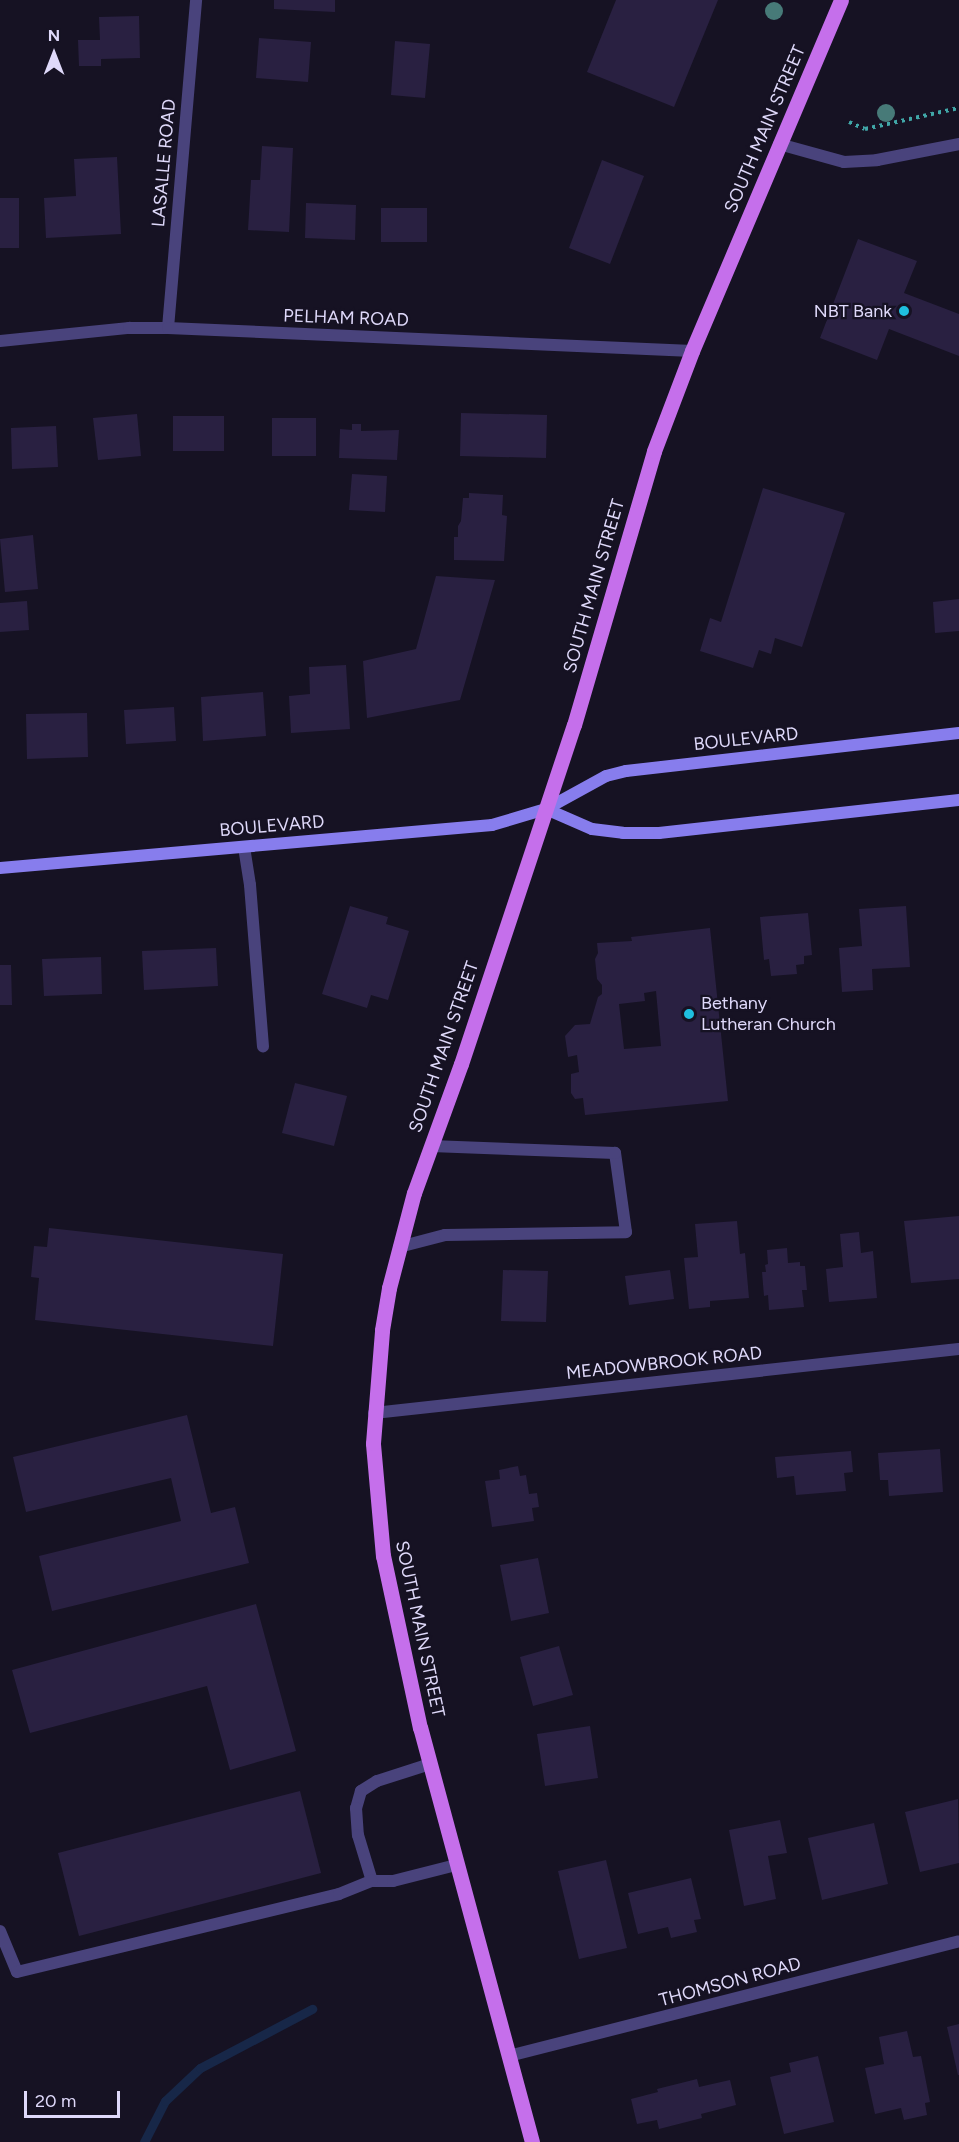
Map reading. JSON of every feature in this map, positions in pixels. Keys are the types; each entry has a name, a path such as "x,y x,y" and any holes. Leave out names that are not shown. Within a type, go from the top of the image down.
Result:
{"main road":[{"name":"SOUTH MAIN STREET","path":"532,2142 430,1764 383,1556 374,1443 374,1413 382,1330 399,1247 414,1193 461,1064 574,725 654,451 692,351 841,0"},
{"name":"BOULEVARD","path":"0,868 461,830 492,825 546,809 606,776 626,771 959,733"},
{"path":"546,809 592,829 623,833 659,833 959,800"}],"street":[{"name":"LASALLE ROAD","path":"168,328 196,0"},
{"path":"779,144 844,162 877,160 959,144"},
{"name":"PELHAM ROAD","path":"0,341 129,328 168,328 692,351"},
{"path":"244,847 250,885 263,1046"},
{"path":"399,1247 445,1236 626,1232 615,1153 431,1146"},
{"name":"MEADOWBROOK ROAD","path":"374,1413 959,1349"},
{"path":"372,1881 358,1835 356,1808 361,1791 377,1781 430,1764"},
{"path":"0,1931 16,1972 339,1894 372,1881 393,1881 456,1865"},
{"name":"THOMSON ROAD","path":"509,2056 959,1941"}],"path":[{"path":"849,122 865,129 959,108"}],"building":[{"path":"274,0 335,0 335,12 274,9"},
{"path":"616,0 718,0 674,107 587,72"},
{"path":"139,16 140,58 101,59 101,66 79,66 78,40 100,40 99,17"},
{"path":"259,38 311,42 308,82 256,78"},
{"path":"395,41 430,44 425,98 391,95"},
{"path":"262,146 293,148 289,232 248,230 251,180 260,180"},
{"path":"117,157 121,234 46,238 44,198 76,196 74,159"},
{"path":"602,160 644,176 610,264 569,248"},
{"path":"0,198 19,198 19,248 0,248"},
{"path":"306,203 356,205 355,240 305,238"},
{"path":"381,208 427,208 427,242 381,242"},
{"path":"858,239 917,261 904,293 959,314 959,356 889,329 877,360 820,338"},
{"path":"461,413 547,415 546,458 460,456"},
{"path":"137,414 141,456 98,460 93,418"},
{"path":"173,416 224,416 224,451 173,451"},
{"path":"272,418 316,418 316,456 272,456"},
{"path":"352,424 361,424 361,431 399,430 397,460 339,458 340,429 352,430"},
{"path":"56,426 58,467 12,469 11,428"},
{"path":"352,474 387,476 385,512 349,510"},
{"path":"763,488 845,513 802,647 775,638 771,654 759,650 753,668 700,651 710,618 721,622"},
{"path":"469,493 503,495 502,515 507,516 504,561 454,560 454,537 458,537 463,498 469,498"},
{"path":"33,535 38,589 5,592 0,539"},
{"path":"436,576 495,580 460,700 367,718 363,661 416,649"},
{"path":"959,599 959,631 935,633 933,602"},
{"path":"27,601 29,630 0,632 0,603"},
{"path":"346,665 350,729 291,733 289,696 310,694 309,667"},
{"path":"263,692 266,736 203,741 201,697"},
{"path":"174,707 176,741 126,744 124,710"},
{"path":"87,713 88,757 27,759 26,714"},
{"path":"350,906 388,917 386,924 409,931 388,1000 371,995 367,1008 322,994"},
{"path":"906,906 910,967 872,969 873,990 842,992 839,948 862,946 859,909"},
{"path":"808,913 812,955 804,956 804,964 796,965 797,974 771,976 769,959 764,960 760,917"},
{"name":"Bethany Lutheran Church","path":"710,928 728,1101 585,1115 583,1098 575,1099 571,1093 571,1074 579,1072 577,1055 568,1057 565,1036 575,1025 590,1024 598,997 602,994 602,985 597,979 595,959 598,953 597,943 632,941 631,937","holes":["656,991 661,1046 624,1049 619,1004 645,1001 644,993"]},
{"path":"216,948 218,986 144,990 142,951"},
{"path":"101,957 102,994 44,996 42,959"},
{"path":"0,965 11,965 12,1005 0,1005"},
{"path":"295,1083 347,1096 334,1146 282,1133"},
{"path":"959,1216 959,1279 911,1283 904,1221"},
{"path":"737,1221 740,1254 745,1253 749,1298 710,1301 710,1307 689,1309 684,1258 698,1257 695,1224"},
{"path":"49,1228 283,1254 273,1346 35,1320 39,1278 31,1277 34,1246 47,1247"},
{"path":"859,1232 861,1253 873,1251 877,1298 829,1302 826,1269 843,1267 840,1234"},
{"path":"787,1248 788,1263 800,1262 800,1266 805,1266 807,1290 802,1290 804,1307 769,1310 768,1295 764,1296 762,1272 766,1272 765,1265 768,1264 767,1250"},
{"path":"503,1270 548,1271 546,1322 501,1321"},
{"path":"670,1270 674,1299 629,1305 625,1276"},
{"path":"187,1415 211,1513 235,1507 249,1563 52,1611 39,1556 181,1521 171,1478 26,1512 13,1457"},
{"path":"940,1449 943,1492 889,1496 888,1480 880,1480 878,1453"},
{"path":"851,1451 853,1472 844,1473 846,1491 796,1495 794,1476 777,1478 775,1457"},
{"path":"518,1466 520,1476 526,1475 529,1494 537,1493 539,1507 532,1508 534,1521 492,1527 485,1481 500,1479 499,1470"},
{"path":"538,1558 549,1613 511,1621 500,1565"},
{"path":"256,1604 296,1751 230,1770 207,1686 30,1733 12,1670"},
{"path":"559,1646 573,1695 533,1706 520,1657"},
{"path":"590,1726 598,1778 545,1786 537,1734"},
{"path":"300,1791 321,1873 79,1936 58,1853"},
{"path":"958,1799 959,1863 920,1872 905,1812"},
{"path":"780,1820 787,1853 768,1856 776,1899 744,1906 729,1830"},
{"path":"874,1823 888,1884 822,1900 808,1838"},
{"path":"606,1860 627,1948 579,1959 558,1871"},
{"path":"691,1878 701,1919 694,1920 697,1932 671,1938 668,1927 638,1934 628,1893"},
{"path":"959,2024 959,2075 958,2075 947,2027"},
{"path":"907,2031 913,2057 921,2056 930,2102 925,2103 927,2115 904,2120 901,2108 875,2114 865,2068 884,2064 879,2037"},
{"path":"818,2056 834,2122 784,2134 770,2077 791,2072 789,2063"},
{"path":"697,2079 699,2087 730,2080 736,2105 701,2114 702,2118 659,2129 657,2120 637,2124 631,2099 658,2092 657,2089"}],"waterway":[{"path":"144,2142 165,2101 200,2068 312,2009"}],"place":[{"name":"NBT Bank","path":"904,311"},
{"name":"Bethany Lutheran Church","path":"689,1014"}]}
